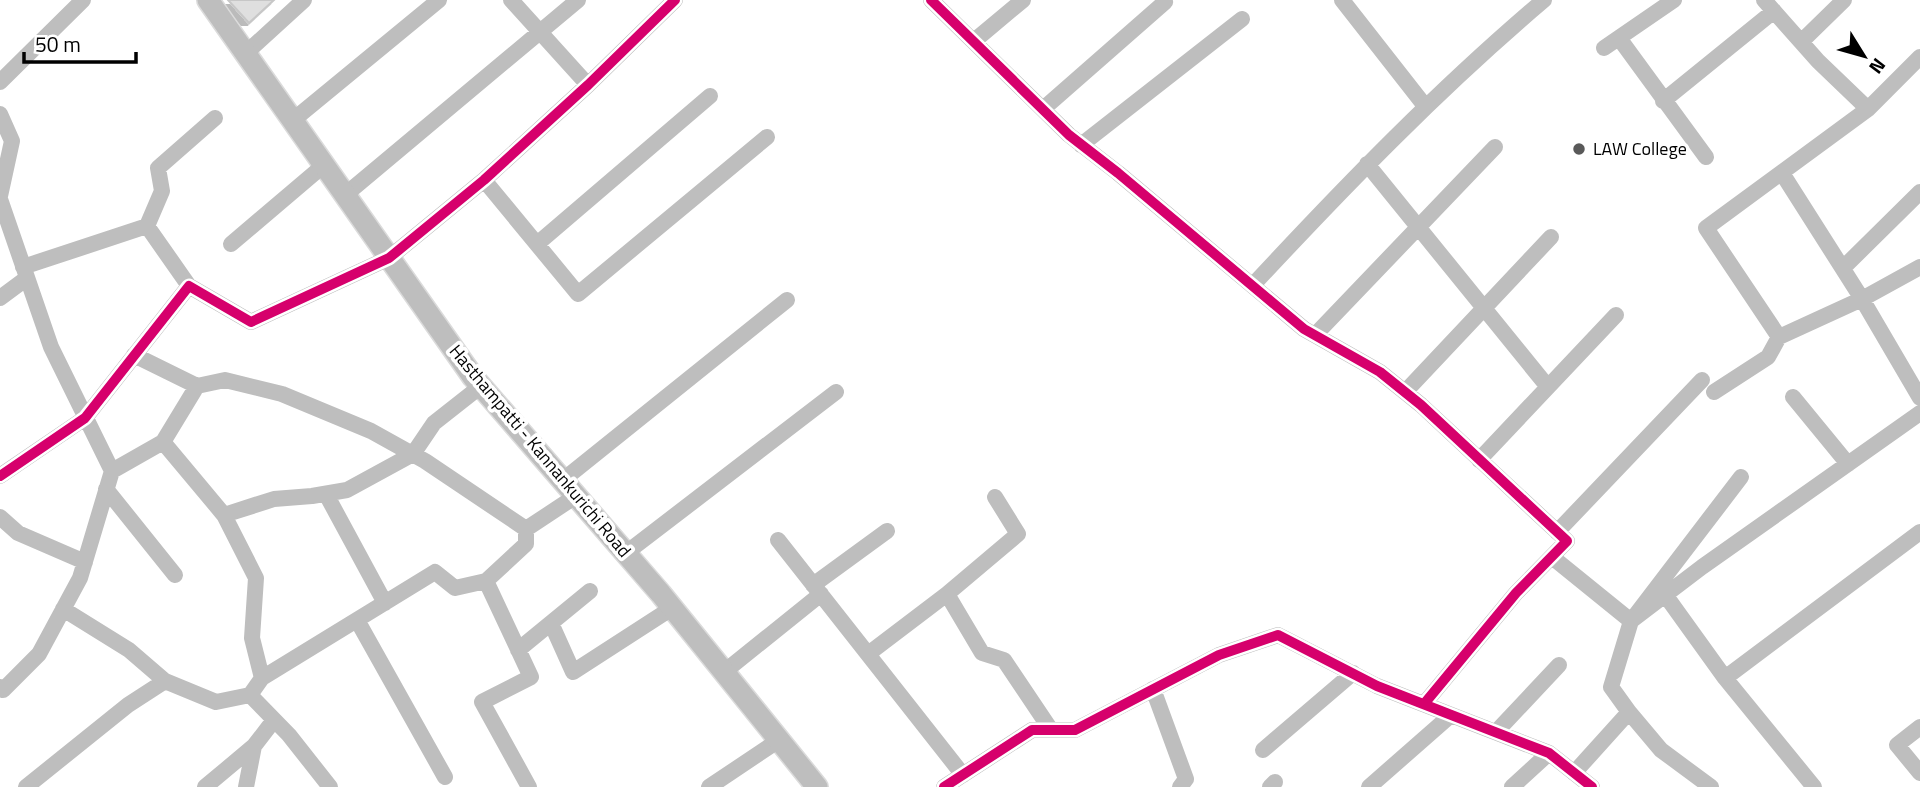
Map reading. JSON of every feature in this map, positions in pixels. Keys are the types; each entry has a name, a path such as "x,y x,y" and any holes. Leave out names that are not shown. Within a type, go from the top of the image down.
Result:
{"main road":[{"name":"Hasthampatti - Kannankurichi Road","path":"208,0 481,386 626,553 817,787"}],"street":[{"path":"0,82 83,0"},
{"path":"245,54 304,0"},
{"path":"292,121 439,0"},
{"path":"511,0 588,85"},
{"path":"345,195 578,0"},
{"path":"146,226 189,286 251,322 389,258 484,180 588,85 675,0"},
{"path":"931,0 1081,145 1304,329 1380,372 1405,392 1567,541 1516,593 1424,704"},
{"path":"974,41 1023,0"},
{"path":"1042,109 1165,2 1164,0"},
{"path":"1342,0 1425,106"},
{"path":"1604,48 1674,0"},
{"path":"1801,41 1844,0"},
{"path":"1253,285 1425,106 1538,2"},
{"path":"1663,101 1769,5 1868,109"},
{"path":"1081,145 1242,19"},
{"path":"1619,38 1706,157"},
{"path":"1779,337 1706,228 1868,109 1920,57"},
{"path":"537,244 710,96"},
{"path":"0,114 12,141 0,198 51,347 112,471"},
{"path":"0,298 25,273 146,226 162,191 158,168 215,118"},
{"path":"484,180 578,294 767,137"},
{"path":"1315,335 1495,147"},
{"path":"1367,164 1548,387"},
{"path":"231,244 324,165"},
{"path":"1782,173 1917,387"},
{"path":"1843,268 1920,192"},
{"path":"1405,392 1551,237"},
{"path":"1714,392 1768,357 1779,337 1862,299 1920,268"},
{"path":"0,475 85,418 189,286"},
{"path":"63,609 130,650 165,681 216,702 250,695 262,678 435,572 456,588 486,581 526,544 526,529 569,488 787,300"},
{"path":"1479,460 1616,315"},
{"path":"134,355 197,386 225,380 282,394 371,430 413,454 526,529"},
{"path":"1557,532 1702,380"},
{"path":"0,687 3,690 39,653 80,578 112,471 163,442 197,386"},
{"path":"224,515 274,499 347,490 413,454 434,423 481,386"},
{"path":"626,553 836,392"},
{"path":"1793,397 1848,464"},
{"path":"1631,621 1920,413"},
{"path":"163,442 224,515 256,578 252,638 262,678"},
{"path":"1711,787 1661,750 1611,687 1631,621 1741,477"},
{"path":"106,489 175,575"},
{"path":"326,494 385,603"},
{"path":"868,654 947,594 1018,534 995,496"},
{"path":"0,517 18,533 85,562"},
{"path":"724,672 887,531"},
{"path":"1725,678 1920,532"},
{"path":"778,540 963,775"},
{"path":"1552,557 1631,621"},
{"path":"486,581 531,677 482,702 529,787"},
{"path":"518,650 590,592"},
{"path":"947,594 982,653 1004,660 1051,730"},
{"path":"1666,596 1725,678 1814,787"},
{"path":"551,623 573,672 672,608"},
{"path":"358,620 445,777"},
{"path":"944,787 1032,730 1075,730 1219,654 1278,635 1377,686 1549,753 1592,787"},
{"path":"1496,733 1559,665"},
{"path":"1263,750 1353,673"},
{"path":"26,787 128,705 165,681"},
{"path":"1153,689 1186,779 1180,787"},
{"path":"250,695 330,787"},
{"path":"1574,773 1629,712"},
{"path":"1368,787 1451,715"},
{"path":"205,787 254,746 274,720"},
{"path":"1920,727 1897,745 1920,774"},
{"path":"709,787 779,740"},
{"path":"246,787 254,746"},
{"path":"1512,787 1549,753"}],"building":[{"path":"228,0 274,0 249,23"}],"cycle path":[{"path":"0,476 85,418 189,286 251,322 389,258 484,180 588,85 675,0"},
{"path":"931,0 1069,135 1304,329 1380,372 1421,405 1567,541 1516,593 1424,704"},
{"path":"944,787 1032,730 1075,730 1219,655 1278,635 1377,686 1549,753 1592,787"}],"place":[{"name":"LAW College","path":"1579,149"}]}
